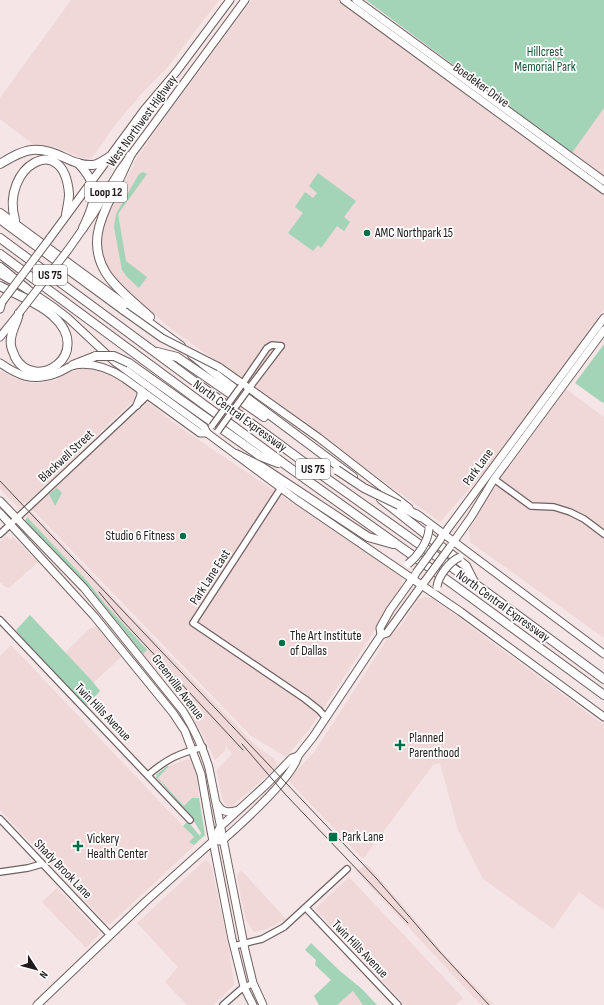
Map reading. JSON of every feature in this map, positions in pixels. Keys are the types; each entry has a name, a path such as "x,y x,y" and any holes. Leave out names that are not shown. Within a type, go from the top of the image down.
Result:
{"highway":[{"path":"0,164 30,150 39,150 59,154 78,163 93,165 109,157"},
{"path":"130,156 101,217 97,237 99,256 106,273 117,286 173,340"},
{"path":"22,162 38,159 54,164 59,169 64,176 69,195 66,215"},
{"path":"78,163 84,169 94,191 94,202 83,228"},
{"path":"4,201 9,213 37,239"},
{"path":"0,213 173,340 223,380 341,467 466,566 474,583"},
{"name":"North Central Expressway","path":"0,238 331,482 474,583 604,679"},
{"name":"North Central Expressway","path":"0,254 290,468 604,695"},
{"path":"0,267 27,289"},
{"path":"0,286 45,309 63,326 67,334 68,347 59,365 50,370 32,371 23,367 17,361 11,346 11,333 18,321 19,314"},
{"path":"154,352 177,357 364,488 420,517"},
{"path":"73,366 96,356 106,355 122,359 260,456 290,468"},
{"path":"236,454 262,467 368,537 399,546"}],"main road":[{"name":"West Northwest Highway","path":"1,305 144,110 188,57 230,0"},
{"name":"West Northwest Highway","path":"19,314 68,250 130,156 246,0"},
{"name":"Boedeker Drive","path":"344,0 478,94 530,132 604,190"},
{"name":"Boedeker Drive","path":"356,0 478,94"},
{"name":"Boedeker Drive","path":"530,132 604,181"},
{"name":"North Central Expressway","path":"0,220 124,311 168,341 219,367 248,390 319,438 420,517 442,537 472,556 604,654"},
{"path":"0,274 27,289 68,318 115,362 204,427 209,435"},
{"name":"Loop 12","path":"0,337 19,314"},
{"name":"Park Lane","path":"381,635 380,628 390,610 414,575 604,318"},
{"name":"Park Lane","path":"223,840 276,788 296,763 298,756 314,737 381,635 387,633 424,583 452,544 494,479 604,330"},
{"path":"0,363 19,375 29,378 44,378 73,366 98,366 114,371 148,394 200,433 209,435 281,488 396,567 414,575 439,596 604,717"},
{"path":"0,368 10,370"},
{"path":"137,405 141,395 141,390"},
{"path":"544,398 551,403"},
{"path":"494,479 492,476 503,457 503,454"},
{"name":"Greenville Avenue","path":"0,501 84,588 113,623 183,711 203,747 209,768 253,983 263,1005"},
{"name":"Greenville Avenue","path":"0,513 106,629 179,720 185,731 201,774 234,946 244,987 253,1005"},
{"path":"396,567 408,564 412,560 428,538 429,526"},
{"path":"439,596 437,587 439,579 451,562 460,557 472,556"},
{"path":"55,572 65,574 79,589 84,588"},
{"path":"106,629 113,623"},
{"path":"151,687 159,681"},
{"name":"Park Lane","path":"37,1005 110,935 213,841 220,827 267,784 292,758 298,756"},
{"path":"215,800 223,811 228,812 240,809"},
{"path":"213,841 223,840"}],"street":[{"path":"272,345 281,346 218,431 209,435 212,426 267,348 272,345"},
{"name":"Blackwell Street","path":"0,534 148,394"},
{"path":"494,479 531,506 554,507 570,512 584,519 604,534"},
{"name":"Park Lane East","path":"281,488 193,623 305,699 320,710 326,718"},
{"name":"Twin Hills Avenue","path":"0,620 190,820"},
{"path":"148,775 170,758 203,747"},
{"name":"Shady Brook Lane","path":"0,819 110,935"},
{"path":"0,872 28,868 42,864"},
{"path":"234,946 262,939 277,932 293,920 347,869"},
{"name":"Twin Hills Avenue","path":"306,908 398,1005"},
{"path":"223,1005 244,987 253,983"}],"shaded area":[{"path":"71,0 219,0 167,68 144,91 115,125 92,158 85,159 55,147 37,147 0,119 0,98"},
{"path":"252,0 339,0 604,195 604,309 484,472 440,522 171,329 121,286 113,278 105,264 101,246 101,229 108,211 134,165 133,164 158,127"},
{"path":"604,108 604,176 572,153"},
{"path":"93,368 118,376 138,390 139,395 19,508 0,489 0,372 2,371 14,378 31,383 41,383 56,380 66,373 80,369"},
{"path":"566,389 604,417 604,638 470,542 469,530 486,499"},
{"path":"148,402 178,426 392,570 402,579 401,587 379,624 311,727 286,757 251,736 30,507"},
{"path":"31,511 256,746 275,759 277,767 231,807 227,806 222,799 217,769 232,754 226,746 225,751 215,760 203,735 188,711 189,708 143,654 147,650 105,604 88,582 27,517"},
{"path":"6,536 10,540 13,537 38,562 9,588 0,582 0,542"},
{"path":"424,597 432,598 604,725 604,910 579,892 553,929 483,879 458,830 440,763 433,765 363,859 288,780 315,751 387,639 402,624 418,600"},
{"path":"97,627 121,657 93,683 65,653 90,628"},
{"path":"11,645 198,842 110,924 107,924 0,810 0,656"},
{"path":"191,758 196,770 199,798 192,798 185,806 158,778 169,766"},
{"path":"205,860 211,864 229,949 234,985 213,1005 187,1005 165,982 178,967 137,923"},
{"path":"367,864 452,963 494,1005 481,1005 356,871"},
{"path":"241,870 286,919 267,929 254,932 246,920 242,903 237,876"},
{"path":"349,877 463,998 456,1005 405,1005 315,909"},
{"path":"57,888 99,932 99,935 86,948 42,902"},
{"path":"353,991 363,1005 337,1005"}],"green space":[{"name":"Hillcrest Memorial Park","path":"366,0 604,0 604,108 572,153"},
{"path":"143,172 147,174 118,214 126,261 147,277 139,288 122,270 114,227 116,214 139,174"},
{"path":"318,173 356,201 344,217 350,222 344,231 337,226 321,248 318,245 313,251 288,233 303,213 295,207 305,192 313,198 317,193 309,186"},
{"path":"604,344 604,402 603,403 575,383"},
{"path":"57,488 62,493 55,506 49,494"},
{"path":"27,517 88,582 105,604 147,650 143,654 91,590 25,521"},
{"path":"30,615 100,691 86,706 16,630"},
{"path":"169,766 158,778 184,806 192,798 199,798 205,835 194,845 189,842 194,837 183,826 186,823 189,823 200,836 201,833 192,818 156,777 157,774"},
{"path":"311,943 340,971 362,989 377,1005 363,1005 353,991 337,1005 319,1005 314,996 331,980 315,965 316,960 305,950"}],"tram line":[{"path":"0,481 376,878 439,951 489,1005"},
{"path":"99,592 122,620 243,750"},
{"path":"242,744 285,794 408,923"}],"place":[{"name":"AMC Northpark 15","path":"367,233"},
{"name":"Studio 6 Fitness","path":"183,536"},
{"name":"The Art Institute of Dallas","path":"282,643"},
{"name":"Planned Parenthood","path":"400,745"},
{"name":"Park Lane","path":"333,837"},
{"name":"Vickery Health Center","path":"78,846"}]}
